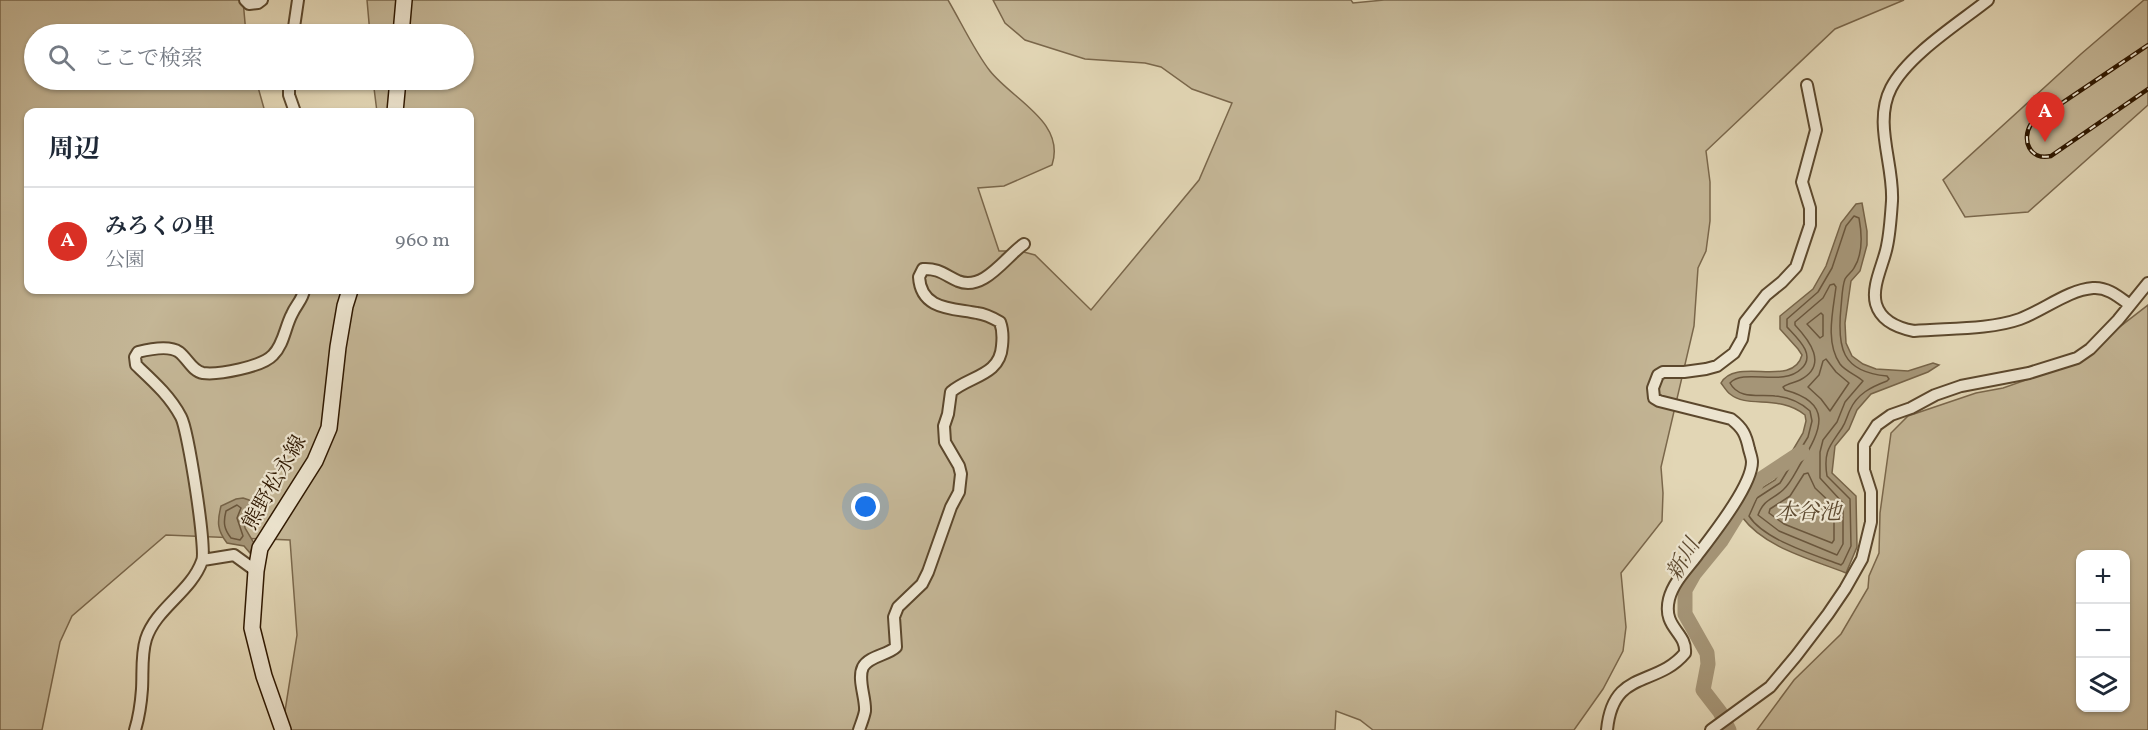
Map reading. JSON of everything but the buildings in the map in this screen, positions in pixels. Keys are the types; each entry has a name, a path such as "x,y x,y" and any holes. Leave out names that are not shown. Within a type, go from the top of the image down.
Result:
{"main road":[{"path":"402,24 404,0"},
{"path":"395,108 397,90"},
{"name":"熊野松永線","path":"283,730 264,676 252,628 256,571 260,548 315,461 329,428 338,346 349,294"}],"street":[{"path":"245,0 249,4 262,0"},
{"path":"294,24 298,0"},
{"path":"1988,0 1912,60 1889,91 1884,108 1884,131 1892,198 1888,245 1876,289 1875,302 1881,314 1902,329 1914,331 1999,324 2020,319 2079,291 2094,288 2116,294 2130,305"},
{"path":"1606,730 1608,714 1614,700 1634,681 1672,667 1685,653 1684,640 1670,622 1669,600 1678,580 1744,487 1749,473 1752,462 1746,432 1738,424 1731,419 1659,401 1654,398 1653,388 1658,375 1663,372 1706,369 1717,366 1734,353 1742,339 1745,322 1766,295 1796,267 1810,225 1810,208 1802,182 1816,130 1808,85"},
{"path":"289,90 294,108"},
{"path":"859,730 865,712 863,667 870,660 891,652 896,647 894,617 898,607 922,584 951,507 959,492 961,474 959,466 945,442 944,426 951,392 958,386 992,369 1000,359 1002,349 1003,329 1000,322 978,313 956,310 931,301 922,292 918,277 923,269 935,268 968,284 998,269 1014,250 1024,244"},
{"path":"1710,730 1770,687 1796,657 1845,589 1862,559 1871,522 1871,492 1864,470 1864,445 1877,425 1891,415 1961,386 2029,373 2076,358 2090,349 2148,284"},
{"path":"135,730 139,717 147,638 161,615 188,587 203,560 203,540 194,487 192,456 183,420 172,401 136,365 135,357 138,352 149,349 178,351 196,370 202,373 220,373 264,362 273,356 283,340 285,329 302,294"},
{"path":"203,560 234,555 256,571"}],"shaded area":[{"path":"0,0 243,0 245,24 24,24 24,90 259,90 264,108 24,108 24,294 474,294 474,108 376,108 374,90 474,90 474,24 369,24 367,0 948,0 990,71 1045,124 1054,150 1052,165 1004,186 978,188 999,251 1020,251 1035,255 1091,310 1199,180 1232,103 1192,89 1161,67 1145,63 1085,59 1025,40 1005,23 993,0 1351,0 1353,3 1384,0 1904,0 1835,29 1706,151 1710,182 1710,221 1706,251 1698,268 1694,326 1661,467 1662,521 1621,573 1626,627 1623,651 1603,689 1574,730 1373,730 1360,720 1336,711 1335,730 282,730 297,635 290,540 166,535 72,616 60,642 42,730 0,730"},
{"path":"2144,0 2148,0 2148,105 2028,212 1965,217 1943,180 2081,54"},
{"path":"2148,305 2148,730 1757,730 1794,680 1841,634 1868,588 1869,576 1879,553 1880,513 1891,433 1908,416 2052,371 2087,352"}],"water":[{"name":"本谷池","path":"1862,203 1867,245 1860,271 1851,281 1845,323 1846,343 1852,356 1876,369 1908,371 1933,363 1939,365 1928,372 1871,394 1857,410 1849,429 1835,446 1832,473 1856,496 1857,547 1846,573 1776,545 1752,528 1742,517 1752,494 1775,480 1803,433 1806,421 1805,415 1785,405 1737,398 1729,393 1721,383 1728,375 1739,372 1776,372 1788,370 1797,365 1802,355 1780,329 1780,316 1813,289 1826,266 1841,223 1856,204"},
{"path":"243,498 254,504 243,518 245,528 254,543 250,553 244,546 227,543 219,526 221,506"}],"waterway":[{"name":"新川","path":"1729,730 1720,712 1703,690 1708,664 1707,653 1685,614 1685,590 1694,574 1721,541 1758,481 1802,452"}],"railway":[{"path":"2148,45 2031,124 2027,136 2029,148 2038,155 2051,156 2148,89"}],"place":[{"name":"みろくの里","path":"2045,142"}]}
